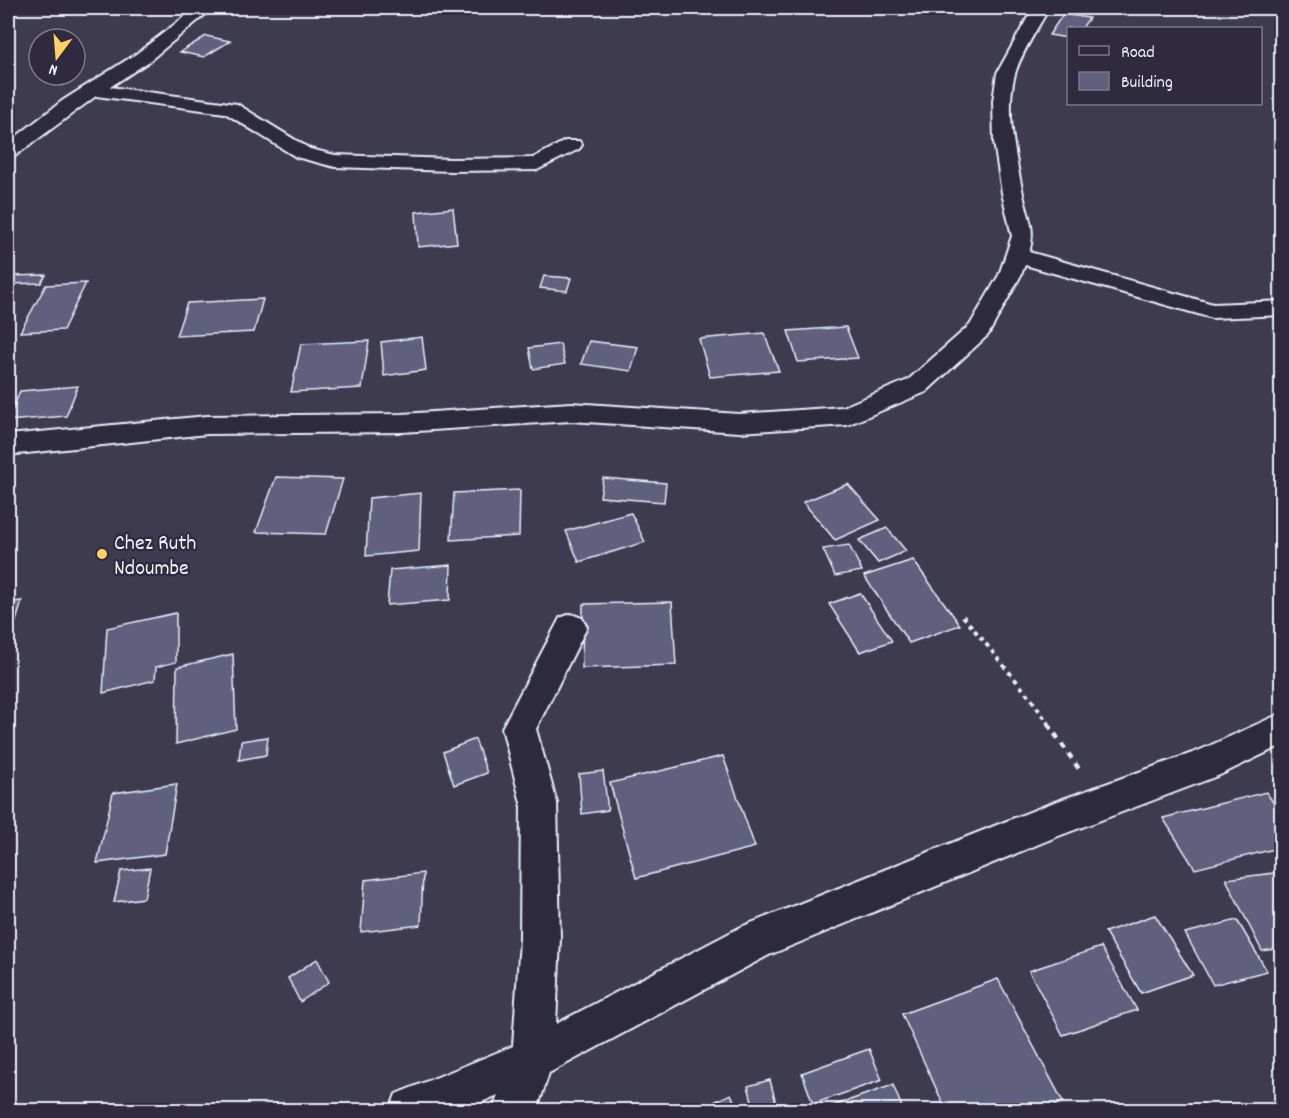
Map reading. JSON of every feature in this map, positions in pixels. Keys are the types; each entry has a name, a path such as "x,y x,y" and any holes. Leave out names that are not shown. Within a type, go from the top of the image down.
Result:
{"street":[{"path":"8,152 92,90 142,58 205,8"},
{"path":"8,445 207,425 402,423 572,412 739,423 847,416 917,386 979,330 1010,275 1023,236 1012,193 1002,101 1006,73 1041,8"},
{"path":"92,90 230,108 303,153 335,161 451,165 537,164 572,145"},
{"path":"1016,255 1212,311 1281,308"},
{"path":"514,1110 533,1059 540,939 539,803 519,728 571,627"},
{"path":"412,1110 533,1059 755,941 1102,803 1208,764 1281,728"}],"path":[{"path":"963,616 1032,700 1102,803"}],"building":[{"path":"1063,14 1089,18 1083,27 1067,27 1067,38 1049,35"},
{"path":"206,36 230,41 204,57 180,52"},
{"path":"453,208 457,243 418,247 416,212"},
{"path":"46,275 41,283 8,284 10,276"},
{"path":"544,276 571,278 567,291 540,288"},
{"path":"86,283 63,330 20,332 46,285"},
{"path":"263,299 254,332 176,336 187,303"},
{"path":"846,327 858,358 798,362 788,331"},
{"path":"764,333 779,371 710,377 699,339"},
{"path":"422,337 426,370 384,376 381,342"},
{"path":"369,341 362,388 291,392 301,344"},
{"path":"589,341 638,347 631,371 581,364"},
{"path":"560,344 565,364 533,369 529,348"},
{"path":"78,386 66,416 8,421 20,391"},
{"path":"276,477 343,479 326,534 256,532"},
{"path":"603,478 666,483 664,502 600,497"},
{"path":"848,484 880,520 835,540 803,502"},
{"path":"520,490 519,536 451,540 454,493"},
{"path":"421,493 419,551 366,556 369,498"},
{"path":"631,513 645,542 579,562 566,531"},
{"path":"887,528 906,551 878,563 859,540"},
{"path":"849,545 862,571 835,576 823,549"},
{"path":"913,560 960,625 909,643 864,576"},
{"path":"451,565 450,600 387,605 390,570"},
{"path":"860,593 892,641 860,652 829,604"},
{"path":"22,601 14,628 8,629 8,603"},
{"path":"672,602 676,665 582,668 583,604"},
{"path":"176,613 176,662 156,667 155,680 103,693 107,628"},
{"path":"233,654 236,729 176,744 177,667"},
{"path":"268,737 266,755 239,760 241,741"},
{"path":"475,739 487,773 454,785 443,752"},
{"path":"723,756 755,847 636,878 610,783"},
{"path":"603,771 608,810 582,814 579,774"},
{"path":"177,784 165,854 97,863 113,793"},
{"path":"1266,792 1282,815 1282,847 1195,869 1163,818"},
{"path":"150,868 144,898 114,902 121,871"},
{"path":"1282,872 1282,948 1262,951 1226,879"},
{"path":"423,873 421,925 361,932 365,880"},
{"path":"1155,915 1193,975 1141,993 1105,932"},
{"path":"1237,920 1267,971 1213,985 1185,933"},
{"path":"1101,947 1137,1010 1063,1035 1029,971"},
{"path":"317,959 329,982 300,1002 288,978"},
{"path":"998,979 1063,1102 1044,1110 946,1110 902,1014"},
{"path":"869,1049 882,1080 813,1104 802,1073"},
{"path":"770,1080 776,1103 754,1108 748,1086"},
{"path":"893,1085 903,1110 821,1110"},
{"path":"731,1094 738,1110 717,1110 714,1102"}],"place":[{"name":"Chez Ruth Ndoumbe","path":"102,554"}]}
